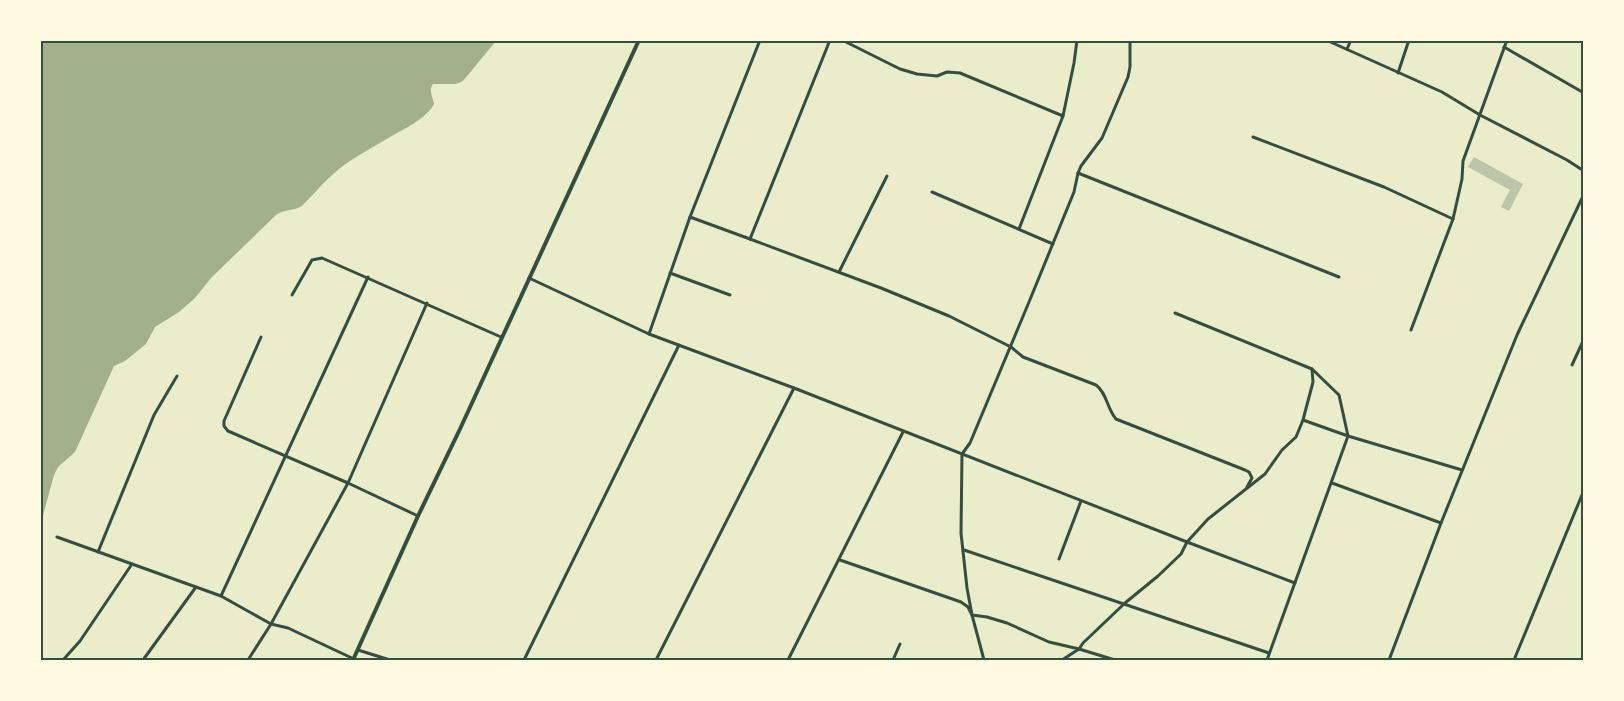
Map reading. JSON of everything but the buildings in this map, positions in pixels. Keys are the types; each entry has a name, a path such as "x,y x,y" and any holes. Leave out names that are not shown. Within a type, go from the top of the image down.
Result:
{"main road":[{"path":"353,660 639,40"}],"street":[{"path":"649,334 690,217 759,40"},
{"path":"750,239 830,40"},
{"path":"842,40 900,69 930,76 947,72 960,73 1063,116"},
{"path":"1019,229 1063,116 1077,40"},
{"path":"984,660 967,588 962,533 962,454 970,443 1011,347 1074,192 1078,173 1086,157 1102,138 1128,78 1130,40"},
{"path":"1326,40 1442,92 1584,171"},
{"path":"1347,50 1351,40"},
{"path":"1398,72 1409,40"},
{"path":"1411,330 1453,219 1463,161 1507,40"},
{"path":"1504,48 1584,93"},
{"path":"1254,136 1384,187 1453,219"},
{"path":"1078,173 1338,277"},
{"path":"839,272 887,176"},
{"path":"932,192 1053,244"},
{"path":"1389,660 1441,523 1517,335 1584,194"},
{"path":"690,217 950,316 1011,347 1023,357 1100,388 1116,419 1249,472 1252,478 1247,487"},
{"path":"292,295 310,264 316,258 322,258 501,337"},
{"path":"670,273 730,295"},
{"path":"221,596 368,277"},
{"path":"529,278 649,334 1295,583"},
{"path":"248,660 271,624 348,483 427,303"},
{"path":"1175,313 1312,369 1340,395 1348,436 1267,660"},
{"path":"261,337 224,421 224,426 228,431 418,516"},
{"path":"1572,365 1584,339"},
{"path":"524,660 679,345"},
{"path":"1062,660 1079,649 1125,603 1158,576 1180,554 1186,542 1208,519 1265,474 1282,450 1296,437 1304,420 1312,382 1312,369"},
{"path":"98,552 154,415 177,376"},
{"path":"656,660 794,388"},
{"path":"1304,420 1348,436 1462,470"},
{"path":"788,660 904,431"},
{"path":"1332,483 1441,523"},
{"path":"1514,660 1584,490"},
{"path":"1059,559 1081,501"},
{"path":"57,537 221,596 271,624 288,628 353,660"},
{"path":"963,550 1269,653"},
{"path":"840,560 961,602 968,607 972,615"},
{"path":"63,660 80,641 132,564"},
{"path":"143,660 196,586"},
{"path":"972,615 1007,623 1049,642 1115,660"},
{"path":"893,660 900,644"},
{"path":"358,650 390,660"}],"shaded area":[{"path":"41,40 496,41 463,81 456,84 433,84 431,91 434,104 426,114 345,165 327,179 302,206 276,215 211,278 195,298 179,312 155,327 146,344 125,361 114,366 75,452 58,467 54,475 41,523"}]}
